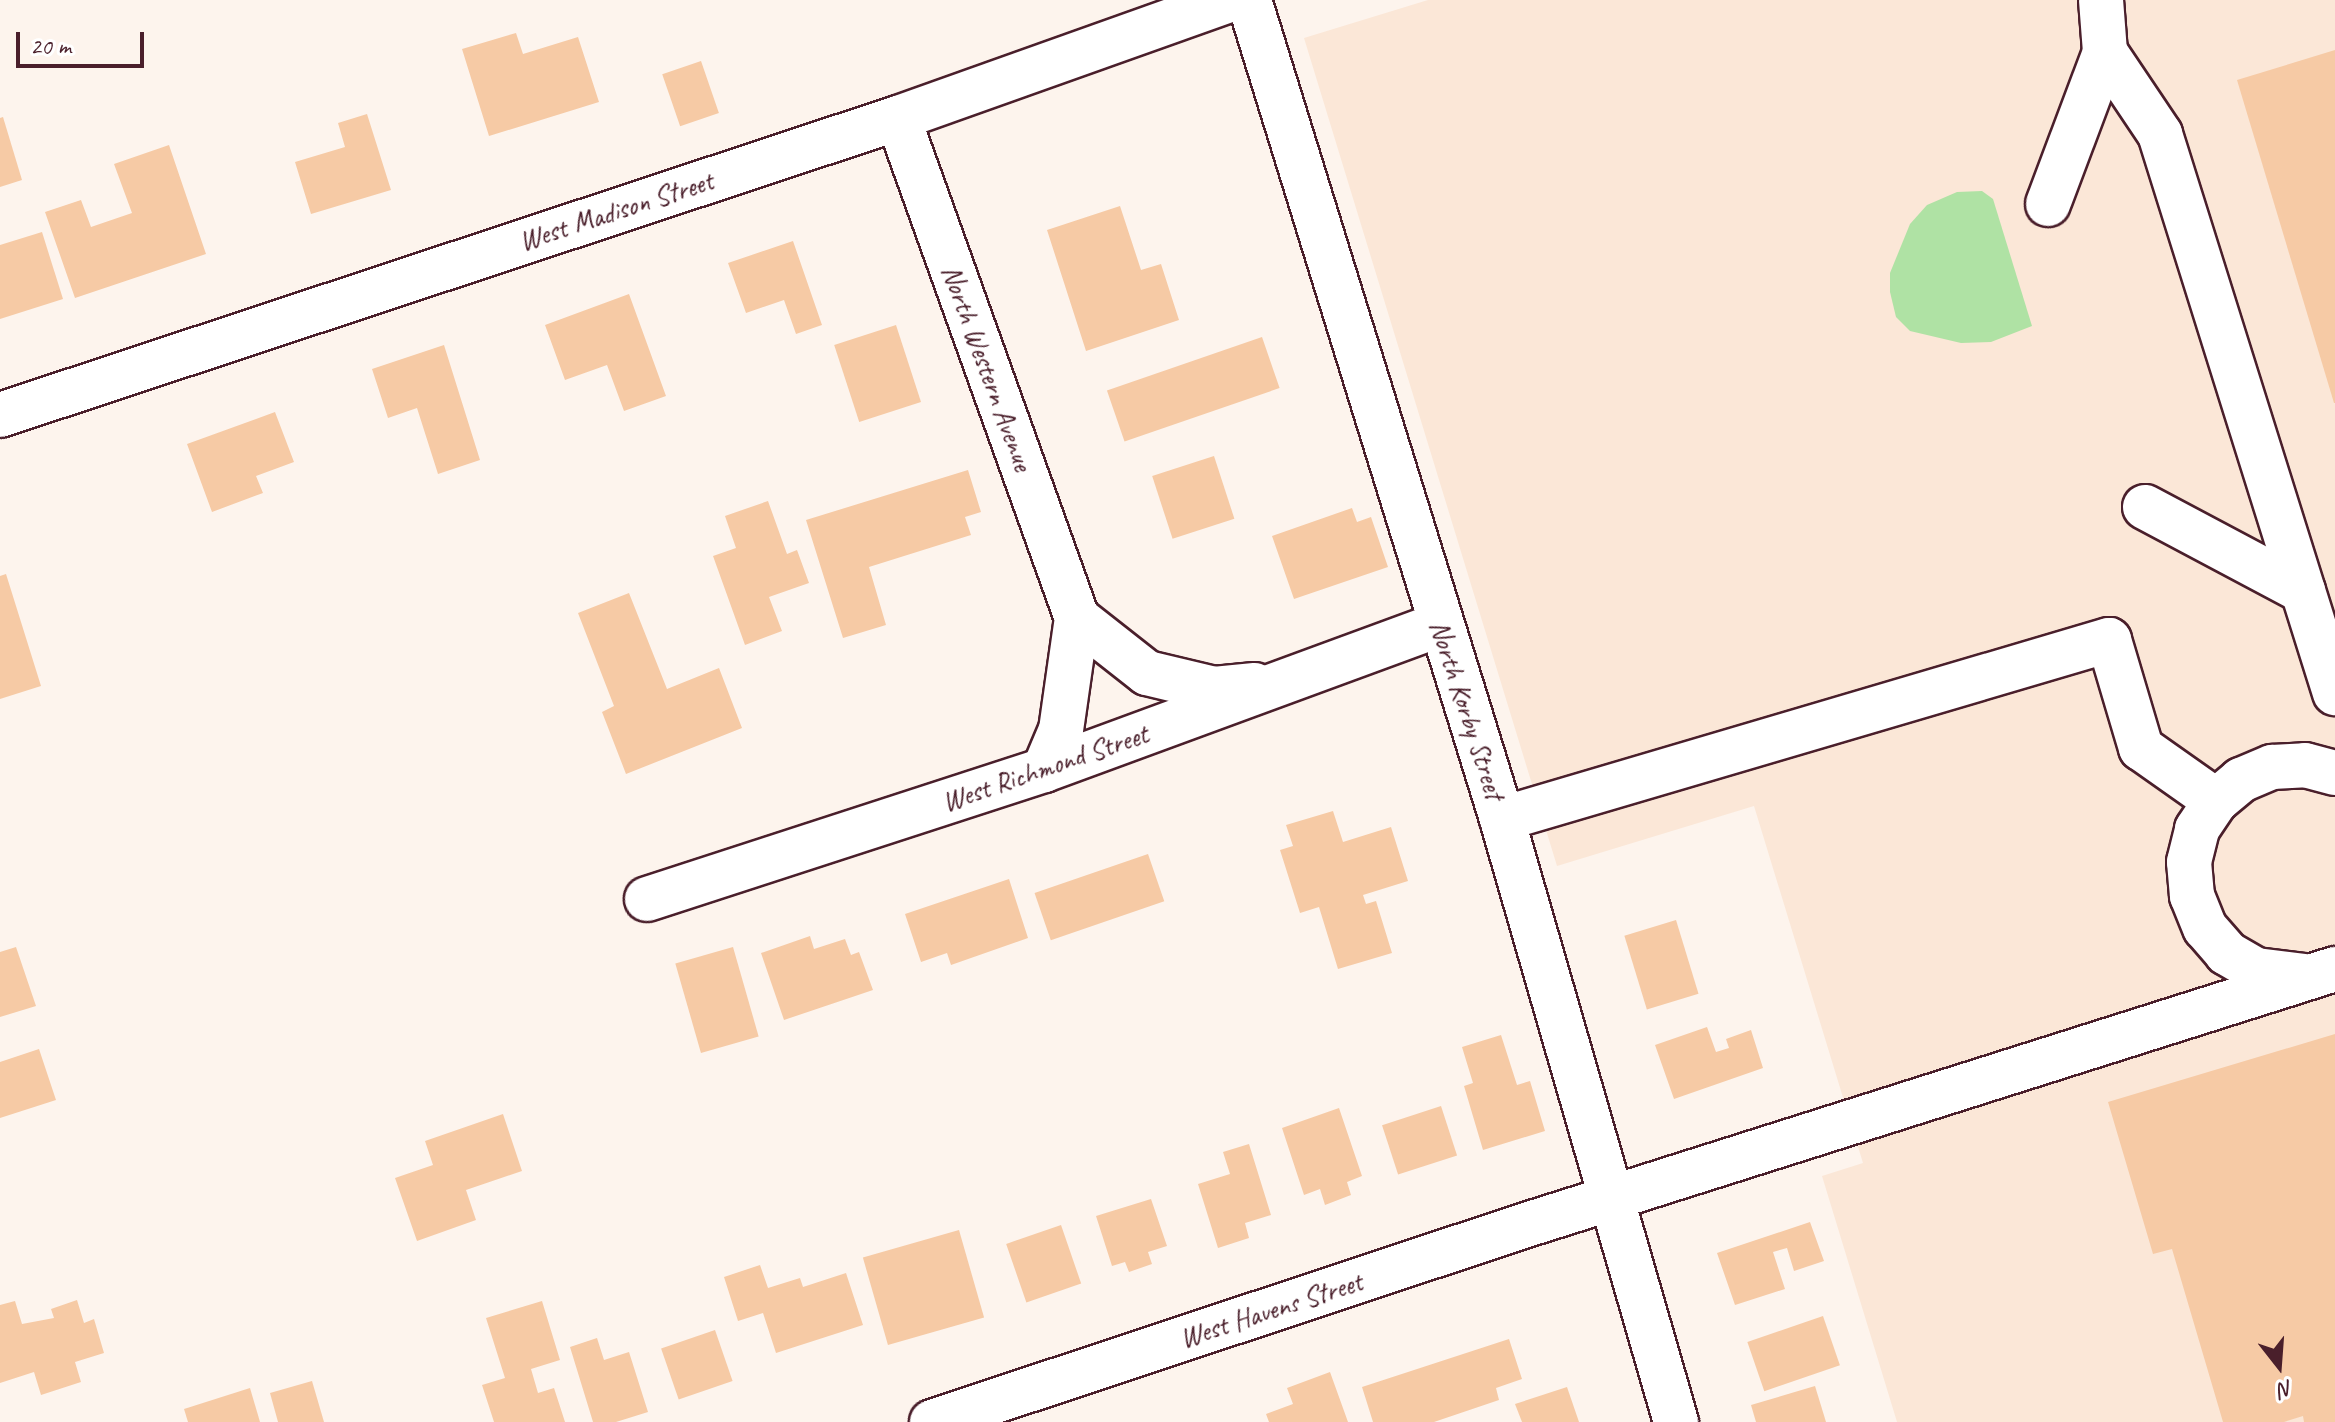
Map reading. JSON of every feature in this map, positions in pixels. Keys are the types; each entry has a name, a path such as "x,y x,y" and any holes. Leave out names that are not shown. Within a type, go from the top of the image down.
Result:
{"street":[{"name":"West Madison Street","path":"0,415 898,118 1230,0"},
{"name":"North Korby Street","path":"1249,0 1439,625 1502,819 1676,1422"},
{"path":"2048,204 2105,52 2101,0"},
{"path":"2105,52 2160,134 2335,693"},
{"name":"North Western Avenue","path":"898,118 1077,618 1061,730 1044,770"},
{"path":"2145,507 2303,591"},
{"path":"1077,618 1147,673 1214,689 1289,683"},
{"name":"West Richmond Street","path":"647,899 1044,770 1289,683 1439,625"},
{"path":"1502,819 2109,640 2141,748 2216,801"},
{"path":"2329,972 2289,977 2256,970 2227,953 2205,928 2192,896 2189,862 2197,829 2216,801 2241,780 2272,767 2305,765 2335,773"},
{"name":"West Havens Street","path":"932,1422 1610,1200 2329,972"}],"shaded area":[{"path":"1428,0 2335,0 2335,1422 1897,1422 1822,1176 1863,1163 1754,806 1557,866 1304,38"}],"green space":[{"path":"1982,191 1993,199 2032,326 1991,342 1961,343 1910,331 1896,317 1890,292 1890,273 1910,224 1927,205 1957,192"}],"building":[{"path":"516,33 523,54 578,37 599,102 489,136 462,49"},
{"path":"2335,50 2335,403 2334,403 2237,80"},
{"path":"701,61 719,113 680,126 662,74"},
{"path":"367,114 391,190 311,214 295,162 345,147 338,123"},
{"path":"3,117 22,180 0,187 0,118"},
{"path":"169,145 206,254 75,298 45,212 81,200 91,227 132,213 114,164"},
{"path":"1120,206 1141,270 1161,264 1179,320 1086,351 1047,230"},
{"path":"42,232 63,299 0,319 0,245"},
{"path":"793,241 822,325 796,334 784,300 746,313 728,263"},
{"path":"629,294 666,396 624,411 607,365 565,380 545,325"},
{"path":"896,325 921,402 859,422 834,345"},
{"path":"1262,337 1280,388 1125,441 1107,390"},
{"path":"444,345 480,460 438,474 417,408 388,418 372,369"},
{"path":"275,412 294,462 256,476 263,493 212,512 187,444"},
{"path":"1214,456 1234,519 1173,539 1152,476"},
{"path":"968,470 981,512 965,517 971,535 869,567 886,625 843,638 806,520"},
{"path":"768,501 787,554 797,550 809,583 769,597 782,631 745,645 713,556 736,548 725,516"},
{"path":"1352,508 1357,522 1371,517 1388,567 1294,599 1272,536"},
{"path":"6,574 41,686 0,699 0,576"},
{"path":"629,593 667,689 719,668 742,728 626,774 602,712 614,706 578,613"},
{"path":"1333,811 1343,842 1391,827 1408,881 1363,895 1366,904 1376,901 1392,953 1338,969 1319,907 1300,913 1280,850 1293,846 1286,825"},
{"path":"1148,854 1164,901 1051,940 1035,893"},
{"path":"1009,879 1028,938 951,965 947,953 921,962 905,914"},
{"path":"1676,920 1699,994 1647,1009 1624,936"},
{"path":"810,936 814,949 845,939 851,955 859,952 873,990 784,1020 761,953"},
{"path":"16,947 36,1006 0,1017 0,952"},
{"path":"733,947 759,1036 701,1053 675,964"},
{"path":"1707,1027 1716,1052 1729,1048 1726,1039 1751,1030 1763,1068 1674,1099 1655,1045"},
{"path":"2335,1034 2335,1422 2304,1422 2303,1416 2284,1422 2223,1422 2172,1249 2153,1254 2108,1102"},
{"path":"1501,1035 1517,1085 1530,1081 1545,1131 1483,1150 1464,1086 1473,1083 1462,1047"},
{"path":"39,1049 56,1100 0,1118 0,1062"},
{"path":"1441,1106 1457,1155 1398,1175 1382,1125"},
{"path":"1339,1108 1362,1176 1347,1182 1351,1195 1325,1205 1320,1189 1304,1195 1282,1128"},
{"path":"503,1114 522,1171 466,1190 476,1220 417,1241 395,1178 433,1165 425,1141"},
{"path":"1249,1144 1271,1215 1245,1223 1249,1238 1218,1248 1198,1184 1230,1174 1223,1152"},
{"path":"1151,1199 1167,1246 1148,1252 1152,1264 1129,1272 1125,1262 1112,1266 1096,1216"},
{"path":"1810,1222 1824,1261 1794,1271 1787,1248 1773,1252 1785,1289 1735,1305 1717,1253"},
{"path":"1061,1225 1081,1284 1026,1303 1006,1244"},
{"path":"959,1230 984,1317 888,1345 863,1258"},
{"path":"760,1265 768,1288 800,1278 803,1287 846,1273 863,1325 776,1353 763,1313 738,1321 724,1277"},
{"path":"77,1300 84,1323 94,1319 104,1353 75,1362 81,1382 41,1395 34,1372 0,1383 0,1305 15,1301 22,1324 54,1318 51,1309"},
{"path":"542,1301 560,1360 531,1369 538,1393 554,1388 565,1422 494,1422 482,1385 505,1378 486,1318"},
{"path":"1823,1316 1840,1365 1764,1391 1747,1342"},
{"path":"715,1330 733,1381 679,1400 661,1349"},
{"path":"597,1338 604,1360 629,1352 648,1412 616,1422 593,1422 570,1347"},
{"path":"1509,1339 1522,1379 1496,1388 1499,1400 1434,1422 1373,1422 1362,1387"},
{"path":"1330,1372 1348,1422 1269,1422 1266,1414 1293,1404 1287,1388"},
{"path":"312,1381 324,1422 278,1422 270,1393"},
{"path":"1815,1386 1826,1422 1756,1422 1751,1405"},
{"path":"1567,1387 1579,1422 1522,1422 1515,1404"},
{"path":"250,1388 260,1422 188,1422 184,1409"}]}
